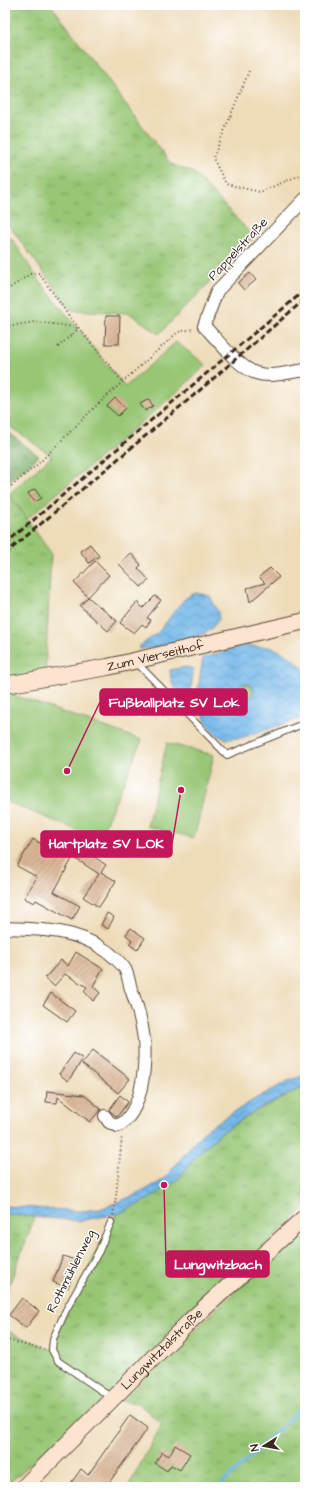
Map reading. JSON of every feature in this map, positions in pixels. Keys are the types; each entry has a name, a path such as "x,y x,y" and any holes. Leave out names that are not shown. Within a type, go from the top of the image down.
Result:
{"main road":[{"name":"Zum Vierseithof","path":"5,685 134,661 305,621"},
{"name":"Lungwitztalstraße","path":"24,1487 190,1321 305,1217"}],"street":[{"name":"Pappelstraße","path":"204,326 217,291 305,199"},
{"path":"204,326 241,365 256,373 272,375 305,370"},
{"path":"5,928 47,930 81,936 105,950 124,968 136,1003 144,1039 143,1082 134,1107 124,1122 118,1126 109,1122 105,1116"}],"lane":[{"path":"134,661 227,755 305,722"},
{"name":"Rothmühlenweg","path":"52,1350 53,1339 66,1310 99,1251 111,1222"},
{"path":"52,1350 58,1361 113,1399"}],"path":[{"path":"249,71 213,158 226,184 260,192 305,173"},
{"path":"7,290 30,274 39,273 79,328 123,382"},
{"path":"5,327 34,322 79,328"},
{"path":"5,491 37,465 97,405 178,332 204,326"},
{"path":"58,347 79,328"},
{"name":"Rothmühlenweg","path":"111,1222 116,1197 122,1139 122,1131 119,1125"},
{"path":"5,1339 32,1347 52,1350"}],"green space":[{"path":"5,5 51,5 171,164 194,173 254,237 159,334 129,313 71,310 5,220"},
{"path":"5,237 12,239 38,279 125,387 176,342 206,365 178,391 27,519 9,494 52,456 5,423"},
{"path":"5,430 39,456 5,485"},
{"path":"9,494 51,553 45,678 5,685 5,496"},
{"path":"243,684 249,684 253,688 253,694 249,698 243,698 239,694 239,688"},
{"path":"5,692 142,740 99,839 5,801"},
{"path":"167,743 214,755 194,838 147,826"},
{"path":"305,1086 305,1208 103,1400 5,1487 5,1330 52,1350 53,1339 111,1222 118,1214 149,1199 177,1180 200,1152 222,1132 257,1110"},
{"path":"5,1214 35,1217 5,1296"},
{"path":"305,1227 305,1487 128,1487 162,1424 138,1403 121,1401 259,1268"}],"water":[{"path":"196,593 210,596 218,612 219,619 211,629 196,637 176,643 138,648 160,630 184,600"},
{"path":"246,644 273,648 284,653 305,670 305,717 241,738 226,739 217,735 207,725 197,695 203,658","holes":["244,684 249,684 253,688 253,694 249,698 244,698 239,694 240,688"]},
{"path":"186,667 194,669 190,693 185,696 173,685 170,670"},
{"path":"305,1075 305,1086 257,1110 222,1132 200,1152 177,1180 149,1199 118,1214 78,1221 5,1214 5,1206 80,1211 100,1209 138,1194 163,1180 205,1130 257,1098 288,1081"}],"building":[{"path":"250,273 256,280 244,290 238,283"},
{"path":"106,316 120,316 119,344 105,344"},
{"path":"115,398 126,408 118,416 107,406"},
{"path":"149,399 153,406 145,411 140,404"},
{"path":"35,489 41,498 34,502 28,493"},
{"path":"90,544 99,556 89,563 80,551"},
{"path":"131,553 141,565 138,568 149,580 141,587 119,564"},
{"path":"95,561 109,575 88,597 74,583"},
{"path":"270,568 279,577 250,602 247,588 265,583 259,577"},
{"path":"155,596 161,600 147,618 151,620 146,627 142,624 134,633 120,623 137,602 143,608"},
{"path":"88,597 117,621 108,631 80,606"},
{"path":"67,838 106,865 101,872 116,881 99,907 83,897 99,874 73,857 54,892 80,906 72,920 36,900 34,903 24,898 37,877 17,866 33,839 57,853"},
{"path":"107,913 114,917 108,929 101,925"},
{"path":"131,928 145,938 137,950 129,944 132,940 126,935"},
{"path":"76,952 103,969 93,986 100,993 93,1001 84,991 87,987 65,974 54,986 45,978 61,960 68,966"},
{"path":"51,993 75,1011 67,1022 43,1005"},
{"path":"93,1050 130,1079 118,1093 82,1064"},
{"path":"74,1053 83,1059 68,1081 59,1074"},
{"path":"47,1091 84,1095 101,1109 90,1122 58,1097 57,1103 46,1102"},
{"path":"120,1095 128,1102 117,1117 109,1110"},
{"path":"63,1256 78,1261 68,1288 53,1282"},
{"path":"22,1298 39,1311 26,1328 9,1315"},
{"path":"130,1415 148,1428 106,1487 68,1487 81,1469 88,1475"},
{"path":"175,1445 190,1454 180,1470 171,1465 167,1471 155,1463 162,1452 169,1456"}],"waterway":[{"path":"219,1487 305,1404"}],"railway":[{"path":"5,544 305,290"},
{"path":"5,554 200,390 305,299"}],"place":[{"name":"Fußballplatz SV Lok","path":"67,771"},
{"name":"Hartplatz SV LOK","path":"181,790"},
{"name":"Lungwitzbach","path":"164,1185"}]}
